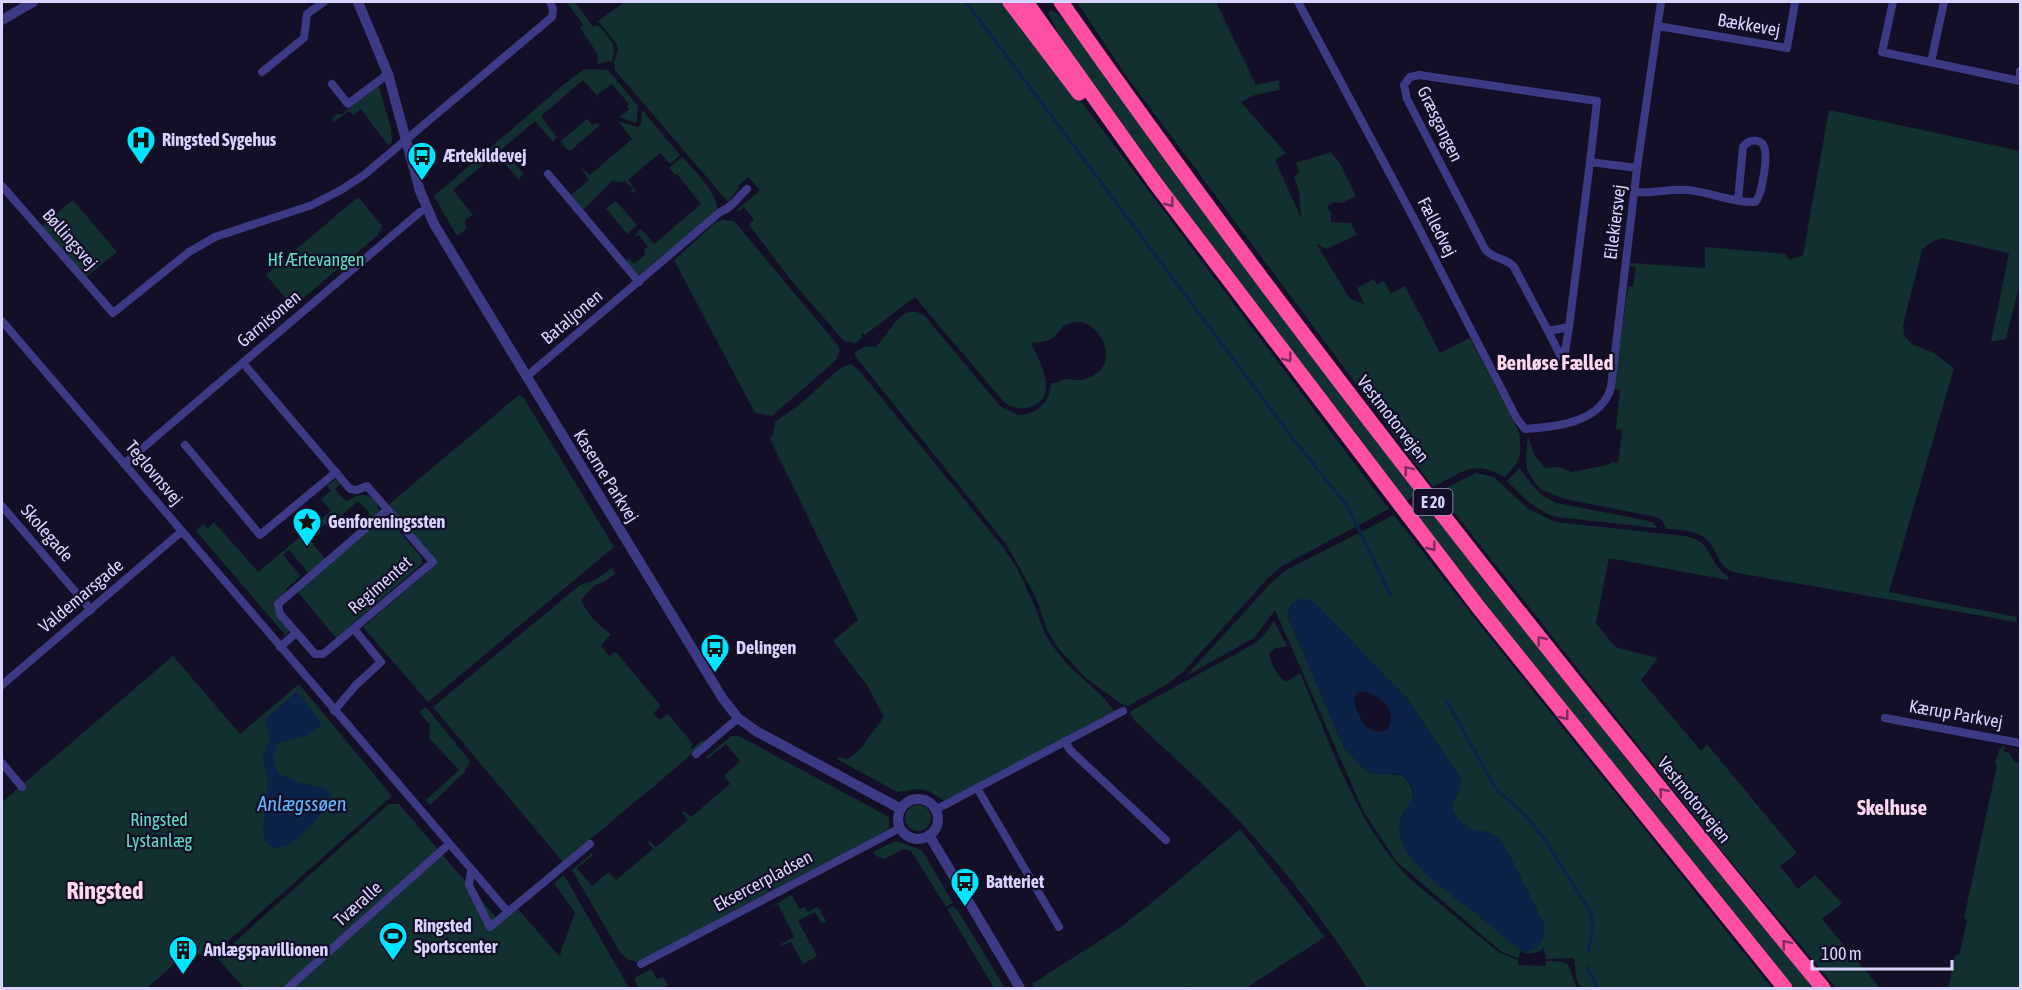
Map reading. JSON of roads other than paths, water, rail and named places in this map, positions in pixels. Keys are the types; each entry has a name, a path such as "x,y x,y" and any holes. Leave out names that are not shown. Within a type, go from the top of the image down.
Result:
{"highway":[{"path":"1010,2 1127,157 1156,184"},
{"name":"E 20","path":"1026,2 1156,184 1479,609 1785,988"},
{"name":"Vestmotorvejen","path":"1061,2 1347,391 1488,574 1823,988"},
{"path":"1069,2 1101,59"}],"street":[{"path":"2,20 33,2"},
{"path":"262,72 304,38 307,14 324,2"},
{"name":"Kaserne Parkvej","path":"358,2 388,74 426,209 446,246 723,699 738,718 756,731 901,808"},
{"path":"406,141 552,17 553,9 550,2"},
{"name":"Fælledvej","path":"1298,2 1413,217 1517,419 1525,429 1568,422"},
{"name":"Eilekiersvej","path":"1568,422 1588,416 1600,408 1608,398 1661,2"},
{"name":"Bækkevej","path":"1658,26 1787,48 1795,2"},
{"path":"1893,2 1882,52 2020,78"},
{"path":"1931,62 1944,2"},
{"path":"332,84 348,104 388,74"},
{"name":"Græsgangen","path":"1419,75 1597,101 1569,327 1564,358 1561,357 1514,267 1506,260 1492,256 1485,249 1407,99 1404,85 1410,77 1419,75"},
{"path":"1635,192 1687,190 1738,200 1755,202 1760,195 1765,151 1762,144 1756,140 1748,141 1743,147 1738,200"},
{"name":"Bøllingsvej","path":"2,186 113,314 189,252 215,237 312,206 364,175 406,141"},
{"path":"1590,162 1637,168"},
{"path":"548,174 639,282"},
{"name":"Bataljonen","path":"526,376 720,212 728,209 747,189"},
{"name":"Garnisonen","path":"124,464 426,209"},
{"name":"Teglovnsvej","path":"2,321 508,912 490,927 469,885 471,871"},
{"path":"1548,331 1569,327"},
{"name":"Garnisonen","path":"243,363 350,489 357,490 366,486"},
{"path":"185,445 260,535 336,472"},
{"name":"Regimentet","path":"354,629 433,562 366,486"},
{"name":"Skolegade","path":"2,506 91,610"},
{"path":"334,711 356,685 381,662 354,629 326,653 318,655 312,652 278,610 280,601 387,510"},
{"name":"Valdemarsgade","path":"2,685 182,532"},
{"path":"280,647 296,633"},
{"path":"935,810 1123,711"},
{"path":"696,754 738,718"},
{"name":"Kærup Parkvej","path":"1885,718 2020,743"},
{"path":"1065,741 1070,750 1166,840"},
{"path":"2,763 22,788"},
{"path":"977,788 1059,927"},
{"path":"922,799 935,810 938,815 936,826 929,835 923,838 910,837 900,828 898,822 901,808 910,801 922,799"},
{"name":"Eksercerpladsen","path":"640,964 900,828"},
{"path":"929,835 1020,988"},
{"name":"Tværalle","path":"288,988 450,844"},
{"path":"508,912 590,844"}],"water":[{"path":"1307,599 1317,605 1408,700 1460,777 1460,787 1453,804 1455,815 1469,828 1494,835 1504,845 1544,924 1544,934 1539,946 1525,952 1511,943 1440,886 1416,864 1407,852 1401,840 1399,823 1414,794 1411,784 1402,775 1369,773 1344,748 1288,617 1291,606 1296,601","holes":["1364,691 1377,697 1390,710 1390,723 1387,730 1374,731 1364,725 1354,701 1357,693"]},
{"name":"Anlægssøen","path":"298,692 322,724 309,735 278,743 274,755 275,766 279,774 301,783 325,788 331,795 308,830 290,844 273,847 265,841 263,831 268,782 263,755 270,739 265,720"}],"waterway":[{"path":"966,2 1291,436 1348,507 1391,596"},
{"path":"1446,700 1496,789 1523,813 1543,837 1588,908 1593,924 1588,951"},
{"path":"1587,967 1598,988"}],"place":[{"name":"Ringsted Sygehus","path":"141,166"},
{"name":"Ærtekildevej","path":"422,182"},
{"name":"Genforeningssten","path":"307,548"},
{"name":"Delingen","path":"715,674"},
{"name":"Batteriet","path":"965,908"},
{"name":"Ringsted Sportscenter","path":"393,962"},
{"name":"Anlægspavillionen","path":"183,976"}],"district":[{"name":"Benløse Fælled","path":"1555,363"},
{"name":"Skelhuse","path":"1892,808"},
{"name":"Ringsted","path":"105,891"}],"park label":[{"name":"Hf Ærtevangen","path":"316,260"},
{"name":"Ringsted Lystanlæg","path":"159,830"}]}
